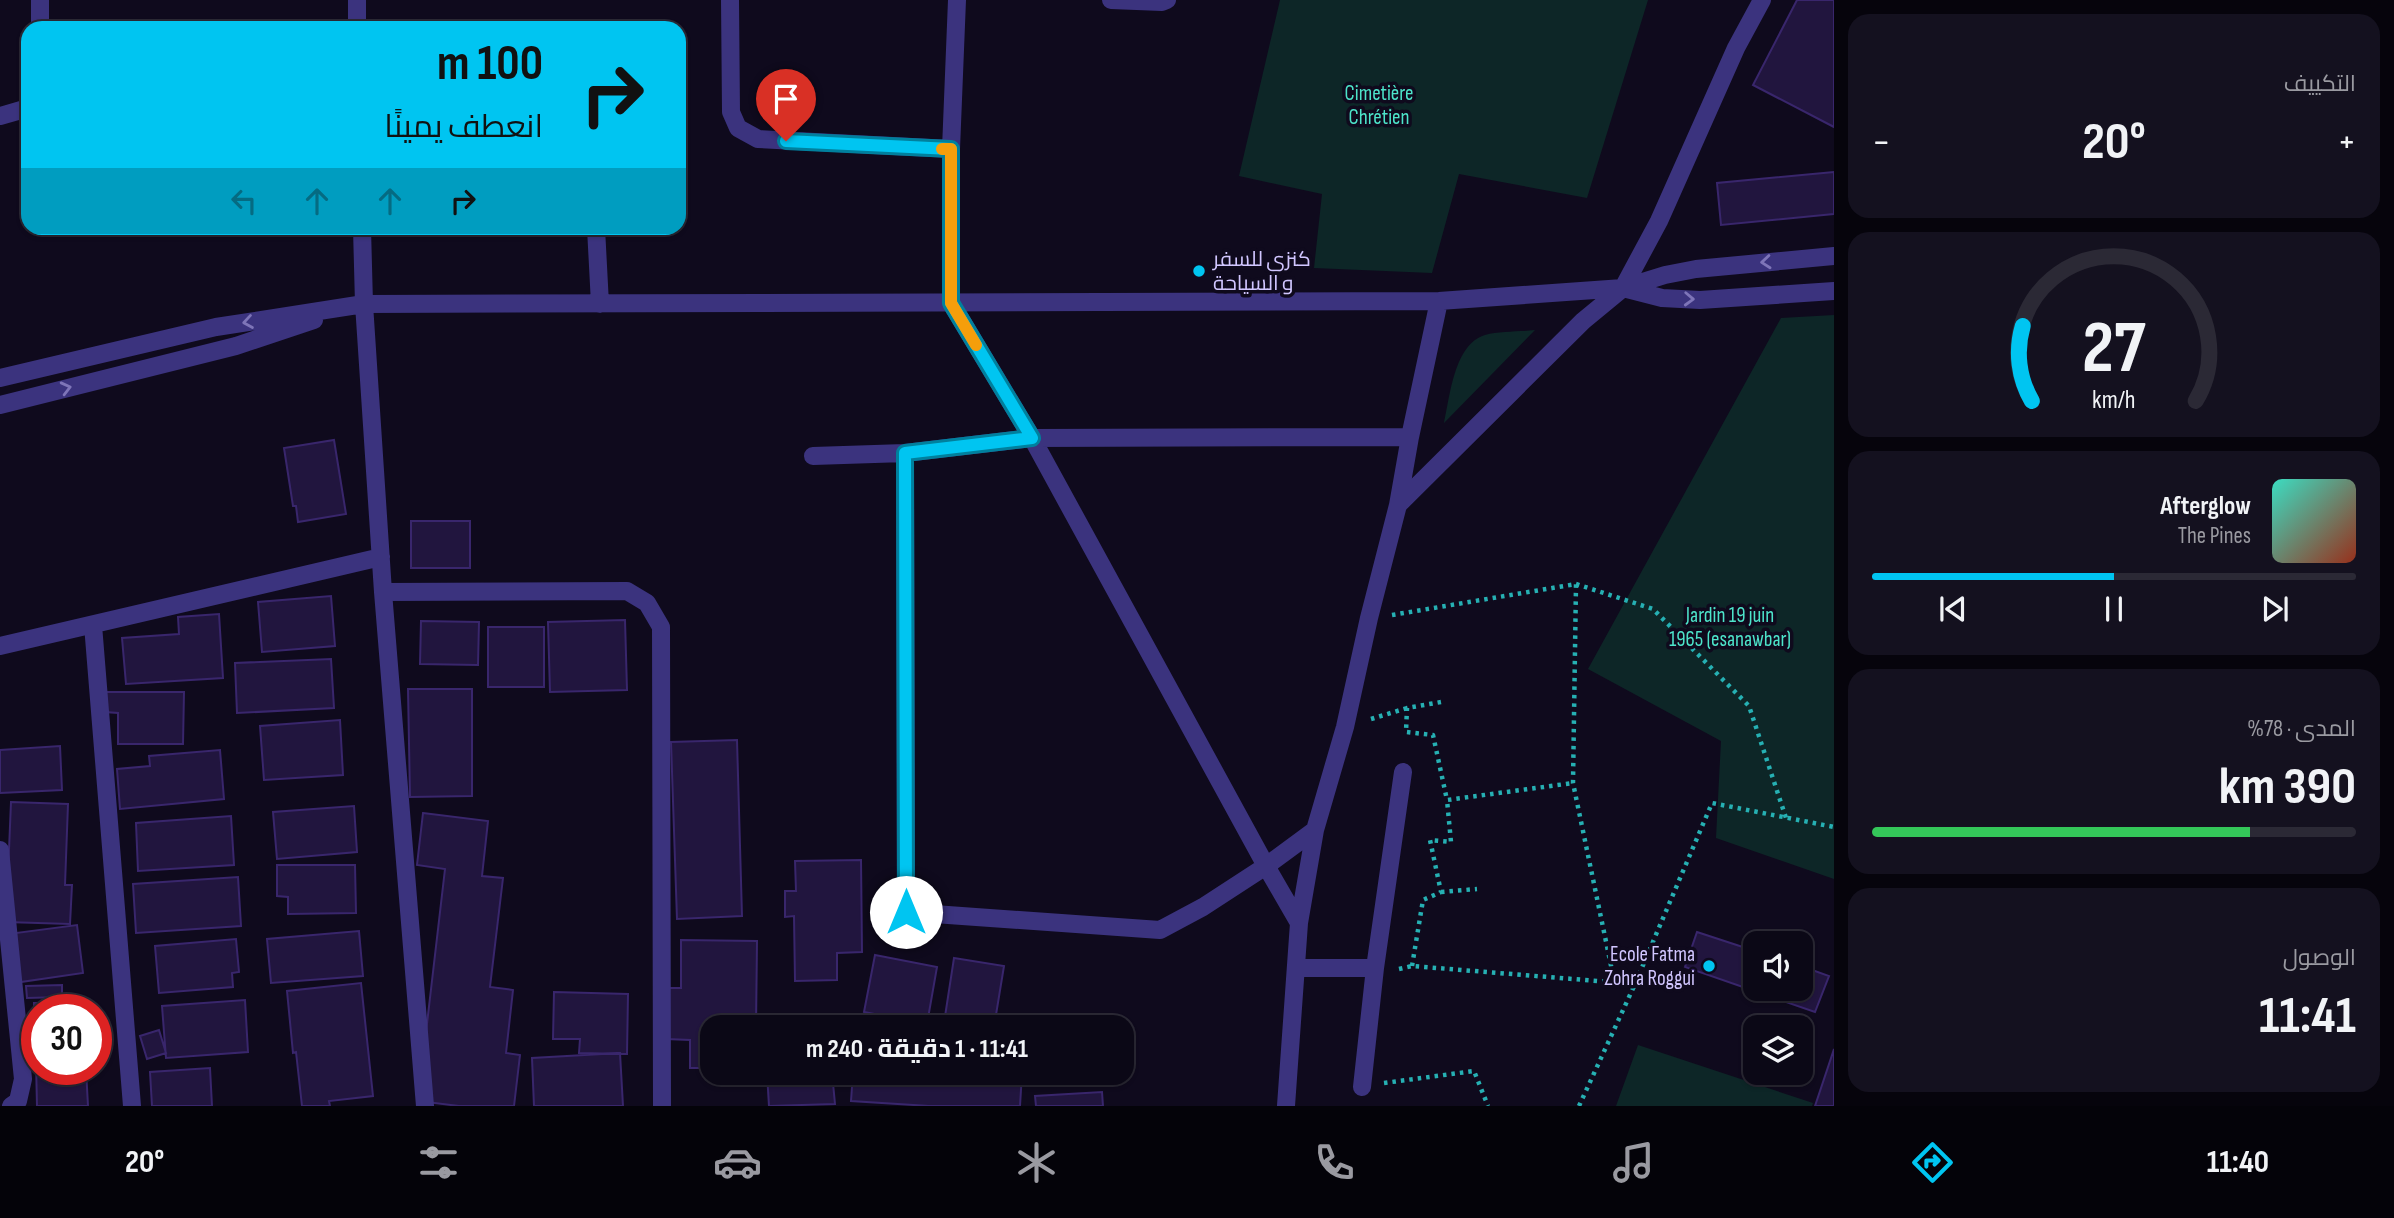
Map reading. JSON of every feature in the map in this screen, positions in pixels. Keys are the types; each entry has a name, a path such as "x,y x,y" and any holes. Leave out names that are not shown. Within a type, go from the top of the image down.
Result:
{"street":[{"path":"40,0 40,21"},
{"path":"357,0 357,21"},
{"path":"730,0 731,112 738,128 758,139 951,149"},
{"path":"957,0 951,149 951,303 1032,438 1299,923"},
{"path":"1111,0 1167,0"},
{"path":"1398,505 1583,321 1622,288 1659,221 1736,48 1762,0"},
{"path":"0,116 21,110"},
{"path":"362,235 364,304 383,592 425,1106"},
{"path":"596,235 600,304"},
{"path":"0,378 216,327 364,304 1439,301 1622,288 1696,269 1834,256"},
{"path":"1622,288 1662,298 1700,300 1834,291"},
{"path":"1286,1106 1299,923 1315,830 1345,727 1368,618 1398,505 1409,437 1439,301"},
{"path":"0,405 236,346 364,304"},
{"path":"813,456 905,453 1032,438 1409,437"},
{"path":"905,453 906,912 1160,930 1203,907 1315,830"},
{"path":"0,646 381,557"},
{"path":"383,592 627,590 647,603 661,627 662,1106"},
{"path":"93,625 132,1106"},
{"path":"1362,1087 1403,772"},
{"path":"0,850 23,1079 18,1101 11,1106"},
{"path":"1297,968 1376,968"}],"path":[{"path":"1576,584 1573,783 1614,981"},
{"path":"1368,618 1576,584 1653,610 1749,706 1786,818"},
{"path":"1345,727 1407,708 1441,702"},
{"path":"1407,708 1406,732 1433,735 1447,800 1451,842 1430,840 1441,892"},
{"path":"1447,800 1573,783"},
{"path":"1578,1106 1635,984 1712,803 1834,827"},
{"path":"1412,967 1423,900 1441,892 1477,889"},
{"path":"1376,968 1412,967 1635,984"},
{"path":"1384,1083 1474,1071 1488,1106"}],"green space":[{"name":"Cimetière Chrétien","path":"1280,0 1648,0 1587,198 1459,174 1432,273 1314,268 1322,194 1239,176"},
{"name":"Jardin 19 juin 1965 (esanawbar)","path":"1834,315 1834,879 1716,838 1721,741 1588,669 1781,318"},
{"path":"1535,330 1444,423 1451,386 1466,349 1485,335"},
{"path":"1638,1045 1743,1080 1743,1085 1759,1085 1813,1103 1812,1106 1616,1106"}],"building":[{"path":"1797,0 1834,0 1834,127 1753,85"},
{"path":"1834,172 1834,214 1721,225 1717,183"},
{"path":"334,440 346,514 298,522 284,448"},
{"path":"411,521 470,521 470,568 411,568"},
{"path":"331,596 335,646 262,652 258,602"},
{"path":"219,614 223,678 126,684 122,638 179,634 178,617"},
{"path":"625,620 627,690 550,692 548,622"},
{"path":"421,621 479,622 478,665 420,664"},
{"path":"488,627 544,627 544,687 488,687"},
{"path":"331,659 334,708 237,713 235,663"},
{"path":"408,689 472,689 472,796 410,797"},
{"path":"106,692 184,692 183,744 118,744 118,713 105,712"},
{"path":"340,720 343,775 264,780 260,726"},
{"path":"737,740 742,916 677,919 671,742"},
{"path":"60,746 62,790 0,793 0,750"},
{"path":"220,750 224,799 120,809 117,769 150,766 149,756"},
{"path":"11,802 68,804 65,885 72,885 70,924 6,922"},
{"path":"354,806 357,852 277,859 273,812"},
{"path":"423,813 488,821 482,876 503,878 490,987 513,990 506,1053 520,1055 514,1106 459,1106 418,1101 445,869 417,865"},
{"path":"231,816 234,865 138,871 136,823"},
{"path":"861,860 862,952 837,953 837,980 795,981 794,916 785,917 785,891 796,891 795,861"},
{"path":"277,865 355,865 356,913 288,914 288,897 277,896"},
{"path":"238,877 241,926 136,933 133,884"},
{"path":"77,925 83,973 14,983 8,934"},
{"path":"359,931 363,976 271,983 267,939"},
{"path":"1697,932 1743,947 1743,987 1685,967"},
{"path":"236,939 239,972 232,973 233,987 159,993 155,946"},
{"path":"681,940 757,941 756,1015 700,1015 700,1068 690,1068 690,1040 666,1039 666,988 681,988"},
{"path":"875,955 937,967 929,1015 880,1015 864,1012"},
{"path":"954,958 1004,966 996,1015 945,1015"},
{"path":"1813,970 1829,976 1815,1012 1783,1001 1813,1001"},
{"path":"361,983 373,1096 329,1101 330,1106 302,1106 287,991"},
{"path":"62,985 62,994 27,994 26,986"},
{"path":"554,992 628,994 627,1054 579,1053 580,1039 553,1039"},
{"path":"245,1000 248,1052 166,1058 162,1006"},
{"path":"159,1030 166,1053 147,1059 140,1036"},
{"path":"1834,1049 1834,1106 1815,1106"},
{"path":"620,1053 623,1106 534,1106 532,1058"},
{"path":"210,1068 212,1106 152,1106 150,1072"},
{"path":"37,1085 87,1085 88,1106 37,1106"},
{"path":"768,1085 833,1085 835,1104 769,1106"},
{"path":"852,1085 1021,1085 1020,1106 929,1106 851,1101"},
{"path":"1102,1092 1103,1106 1036,1106 1035,1096"}],"slow traffic":[{"path":"942,149 951,149 951,303 976,345"}],"place":[{"name":"كنزي للسفر و السياحة","path":"1199,271"},
{"name":"Ecole Fatma Zohra Roggui","path":"1709,966"}],"route":[{"path":"786,141 951,149 951,303 1032,438 905,453 906,912"}]}
